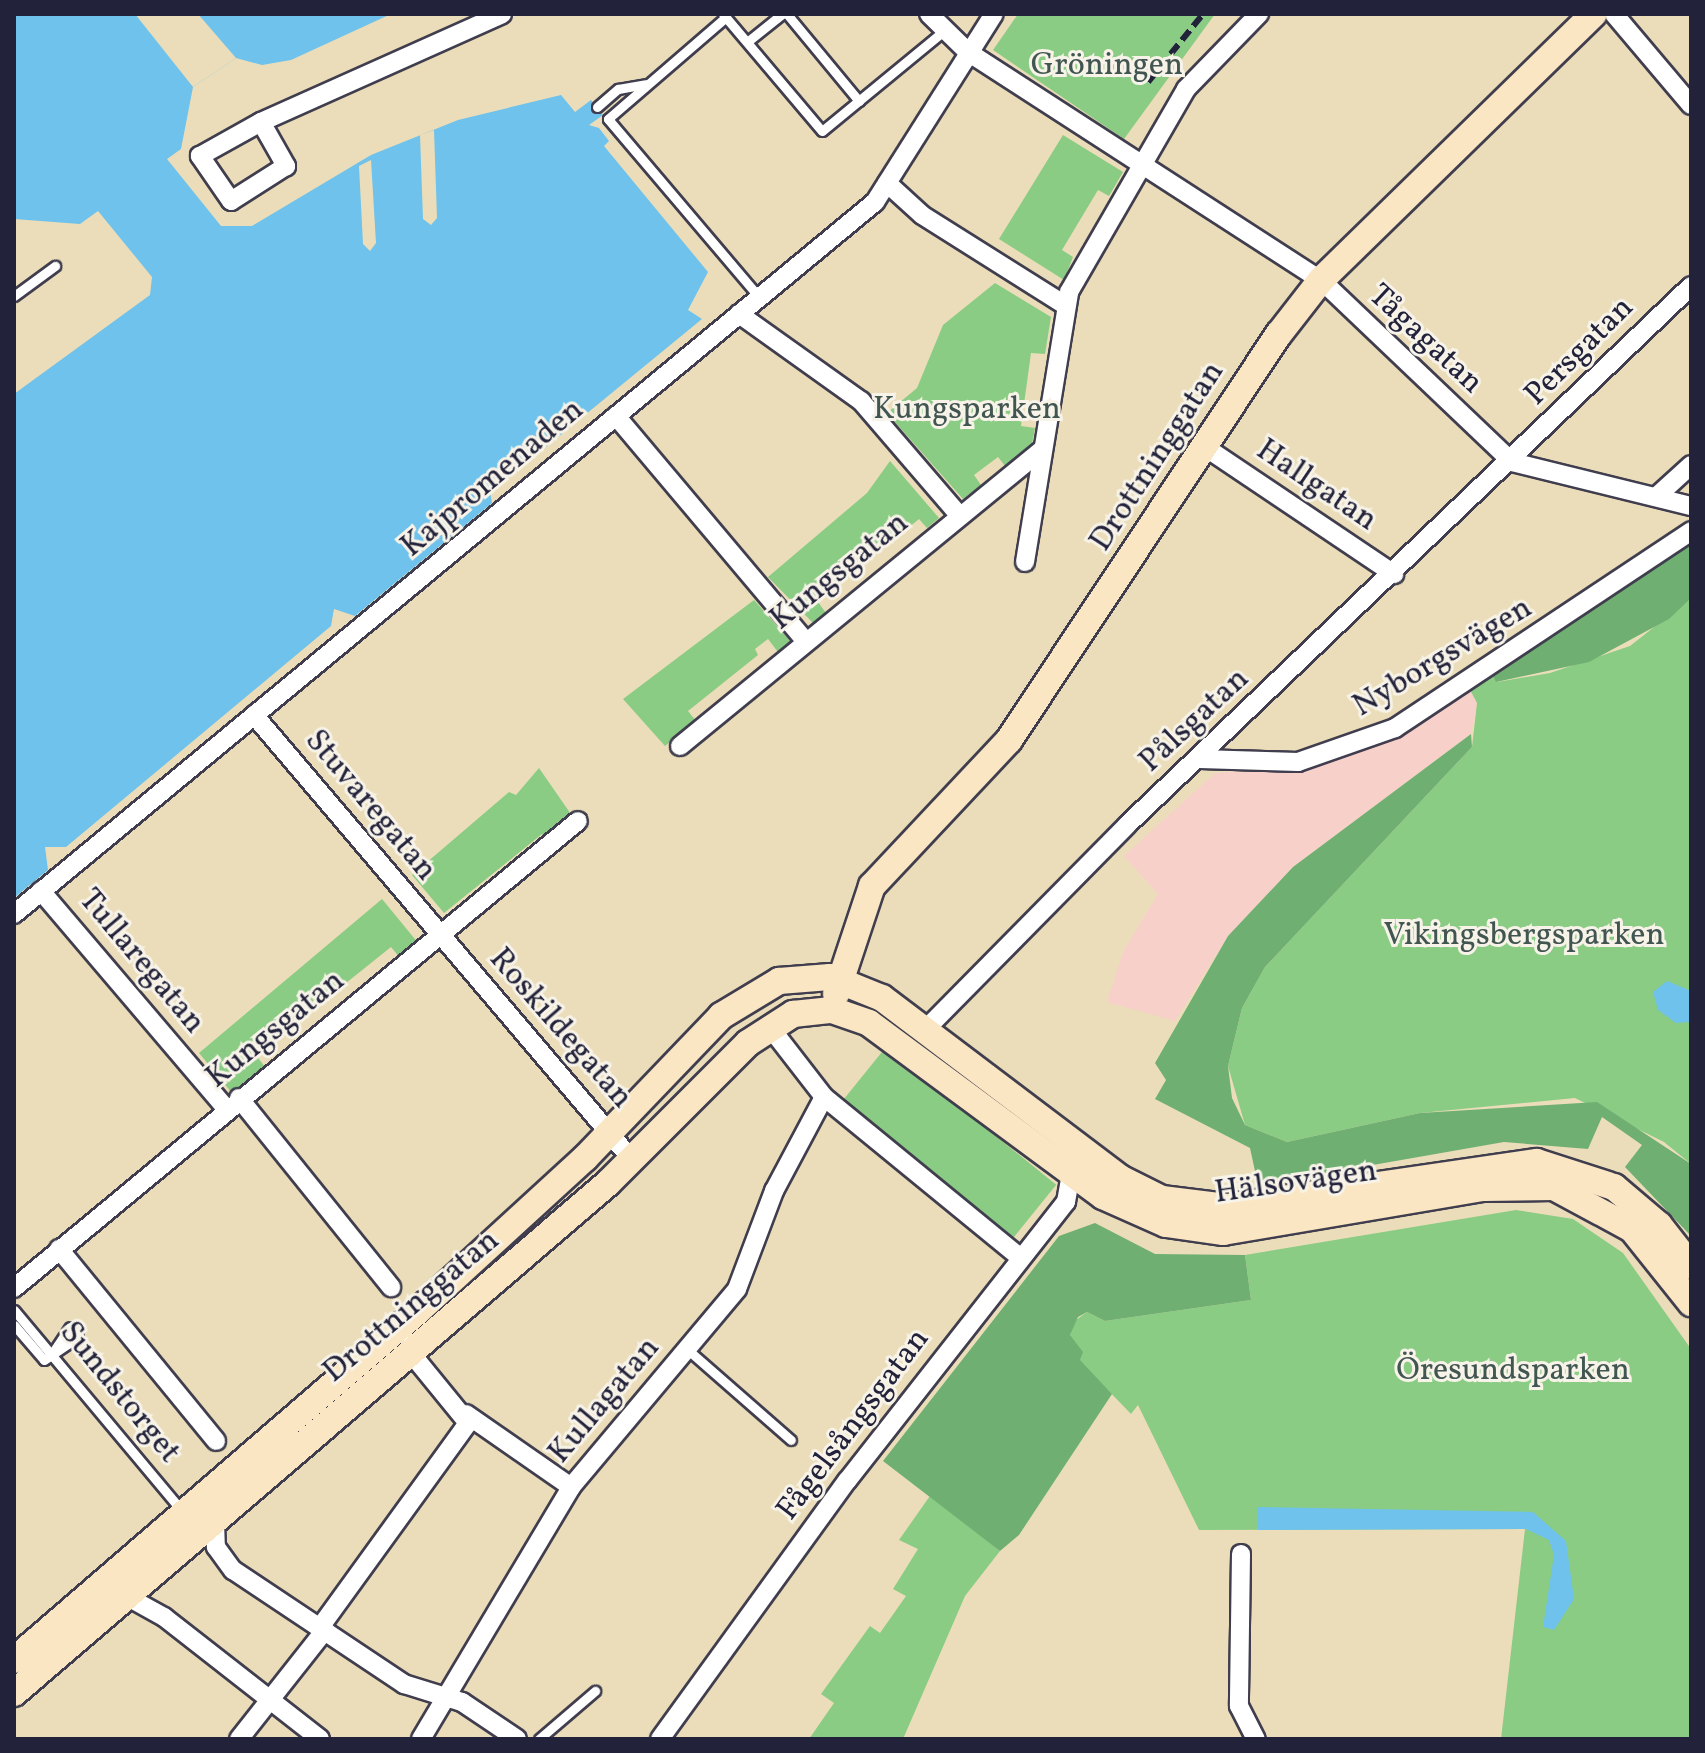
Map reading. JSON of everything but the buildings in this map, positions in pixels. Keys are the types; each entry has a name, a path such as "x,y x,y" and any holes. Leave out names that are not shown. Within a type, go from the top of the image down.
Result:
{"main road":[{"name":"Drottninggatan","path":"14,1660 215,1522 633,1161 769,1026 793,1014 832,1010 839,979 872,886 1009,740 1321,280 1594,14"},
{"name":"Drottninggatan","path":"14,1693 114,1590 182,1511 417,1312 609,1132 746,995 790,979 839,979"},
{"name":"Hälsovägen","path":"839,979 926,1029 1072,1142 1144,1192 1206,1207 1519,1162 1553,1164 1627,1196 1691,1266"},
{"name":"Hälsovägen","path":"832,1010 907,1048 1072,1173 1150,1219 1223,1232 1484,1188 1554,1187 1622,1220 1691,1303"}],"street":[{"path":"261,122 286,166 231,201 200,156 261,122 502,14"},
{"name":"Tågagatan","path":"929,14 968,52 1321,280 1512,462 1691,506"},
{"name":"Kajpromenaden","path":"14,914 875,202 994,14"},
{"path":"1025,562 1065,305 1141,163 1186,89 1259,14"},
{"path":"1614,14 1691,105"},
{"path":"887,183 922,215 1065,305"},
{"name":"Persgatan","path":"1512,462 1691,286"},
{"path":"739,314 861,401 959,515"},
{"path":"616,416 804,639"},
{"name":"Hallgatan","path":"1205,447 1394,574"},
{"name":"Kungsgatan","path":"680,746 804,639 1042,450"},
{"name":"Pålsgatan","path":"926,1029 1200,759 1512,462"},
{"path":"1656,497 1691,465"},
{"name":"Nyborgsvägen","path":"1200,759 1298,762 1395,728 1691,531"},
{"name":"Stuvaregatan","path":"254,715 440,936"},
{"name":"Kungsgatan","path":"14,1288 232,1103 578,821"},
{"name":"Tullaregatan","path":"41,891 232,1103 391,1287"},
{"name":"Roskildegatan","path":"440,936 633,1161"},
{"path":"769,1026 824,1097 1021,1258"},
{"name":"Kullagatan","path":"421,1739 571,1487 737,1289 774,1191 824,1097"},
{"name":"Fågelsångsgatan","path":"660,1739 1070,1196 1072,1142"},
{"path":"59,1249 216,1441"},
{"path":"417,1312 410,1352 466,1414 571,1487"},
{"path":"239,1739 274,1703 323,1628 457,1441 466,1414"},
{"path":"215,1522 216,1547 233,1570 404,1684 445,1698 517,1739"},
{"path":"1241,1554 1239,1706 1256,1739"},
{"path":"114,1590 164,1617 320,1739"}],"lane":[{"path":"747,42 784,14 859,101"},
{"path":"759,297 608,119 724,15 822,131 946,30"},
{"path":"597,107 618,89 648,84"},
{"path":"14,296 55,266"},
{"name":"Sundstorget","path":"14,1310 53,1352 182,1511"},
{"path":"14,1325 44,1360 78,1337"},
{"path":"53,1352 70,1327"},
{"path":"687,1349 791,1440"},
{"path":"539,1739 595,1691"}],"shaded area":[{"path":"1470,690 1477,703 1471,734 1293,867 1228,936 1175,1021 1107,1002 1123,952 1158,894 1124,856 1215,773 1319,765"}],"green space":[{"name":"Gröningen","path":"1018,14 1215,14 1124,139 993,50"},
{"path":"1063,135 1123,172 1109,196 1098,190 1062,250 1073,257 1064,280 999,239"},
{"name":"Kungsparken","path":"995,283 1051,317 1045,354 1031,353 1021,426 1035,428 1032,444 1005,466 998,457 974,475 981,485 963,499 887,413 917,388 943,325"},
{"name":"Kungsparken","path":"890,461 939,518 927,528 919,519 818,602 826,613 813,623 768,577 867,493"},
{"path":"1691,543 1691,598 1669,619 1589,662 1496,682 1492,674"},
{"name":"Vikingsbergsparken","path":"1691,598 1691,1164 1664,1142 1575,1098 1420,1113 1287,1142 1245,1125 1228,1066 1242,1008 1265,967 1472,747 1477,703 1470,690 1492,674 1497,682 1550,673 1630,646"},
{"path":"754,600 791,642 778,652 768,639 755,649 758,655 688,711 696,721 665,746 623,699"},
{"path":"1471,734 1472,747 1265,967 1242,1008 1228,1066 1232,1098 1245,1125 1287,1142 1420,1113 1597,1102 1691,1164 1691,1236 1625,1167 1642,1145 1602,1117 1588,1149 1504,1142 1258,1185 1250,1148 1155,1099 1166,1080 1155,1063 1228,936 1293,867"},
{"path":"539,768 575,820 549,841 542,834 444,913 412,875 509,792 516,795"},
{"path":"382,899 419,944 400,958 391,947 256,1055 265,1067 232,1093 199,1053"},
{"path":"886,1047 1056,1185 1012,1239 842,1101"},
{"name":"Öresundsparken","path":"1516,1210 1573,1219 1623,1253 1691,1349 1691,1739 1501,1739 1525,1529 1199,1530 1138,1405 1131,1414 1079,1360 1070,1335 1072,1323 1087,1312 1105,1321 1251,1300 1245,1255"},
{"path":"1095,1223 1155,1254 1245,1255 1251,1300 1105,1321 1087,1312 1078,1317 1070,1335 1083,1352 1080,1360 1112,1394 1019,1535 1000,1551 883,1461 1059,1236"},
{"path":"932,1493 1000,1551 965,1596 903,1739 809,1739 834,1703 821,1694 870,1626 880,1633 906,1596 893,1589 918,1549 899,1540"}],"water":[{"path":"14,14 391,14 291,60 262,65 236,58 193,87 181,149 167,159 221,226 252,226 371,155 458,120 561,95 575,112 591,100 603,115 589,125 599,128 609,141 604,146 708,272 688,310 702,319 508,478 488,479 492,503 355,616 334,609 331,626 66,847 45,847 48,870 14,898 14,394 150,295 152,277 98,211 80,224 14,219"},
{"path":"1667,981 1691,991 1689,1022 1676,1023 1658,1010 1653,992"},
{"path":"1257,1507 1533,1512 1566,1541 1574,1599 1554,1630 1543,1627 1554,1555 1549,1540 1526,1529 1258,1530"}],"pier":[{"path":"135,14 198,14 236,58 193,87"},
{"path":"434,130 437,218 431,225 423,219 420,135"},
{"path":"371,160 376,243 370,251 363,244 359,166"}],"railway":[{"path":"1148,82 1203,14"}]}
